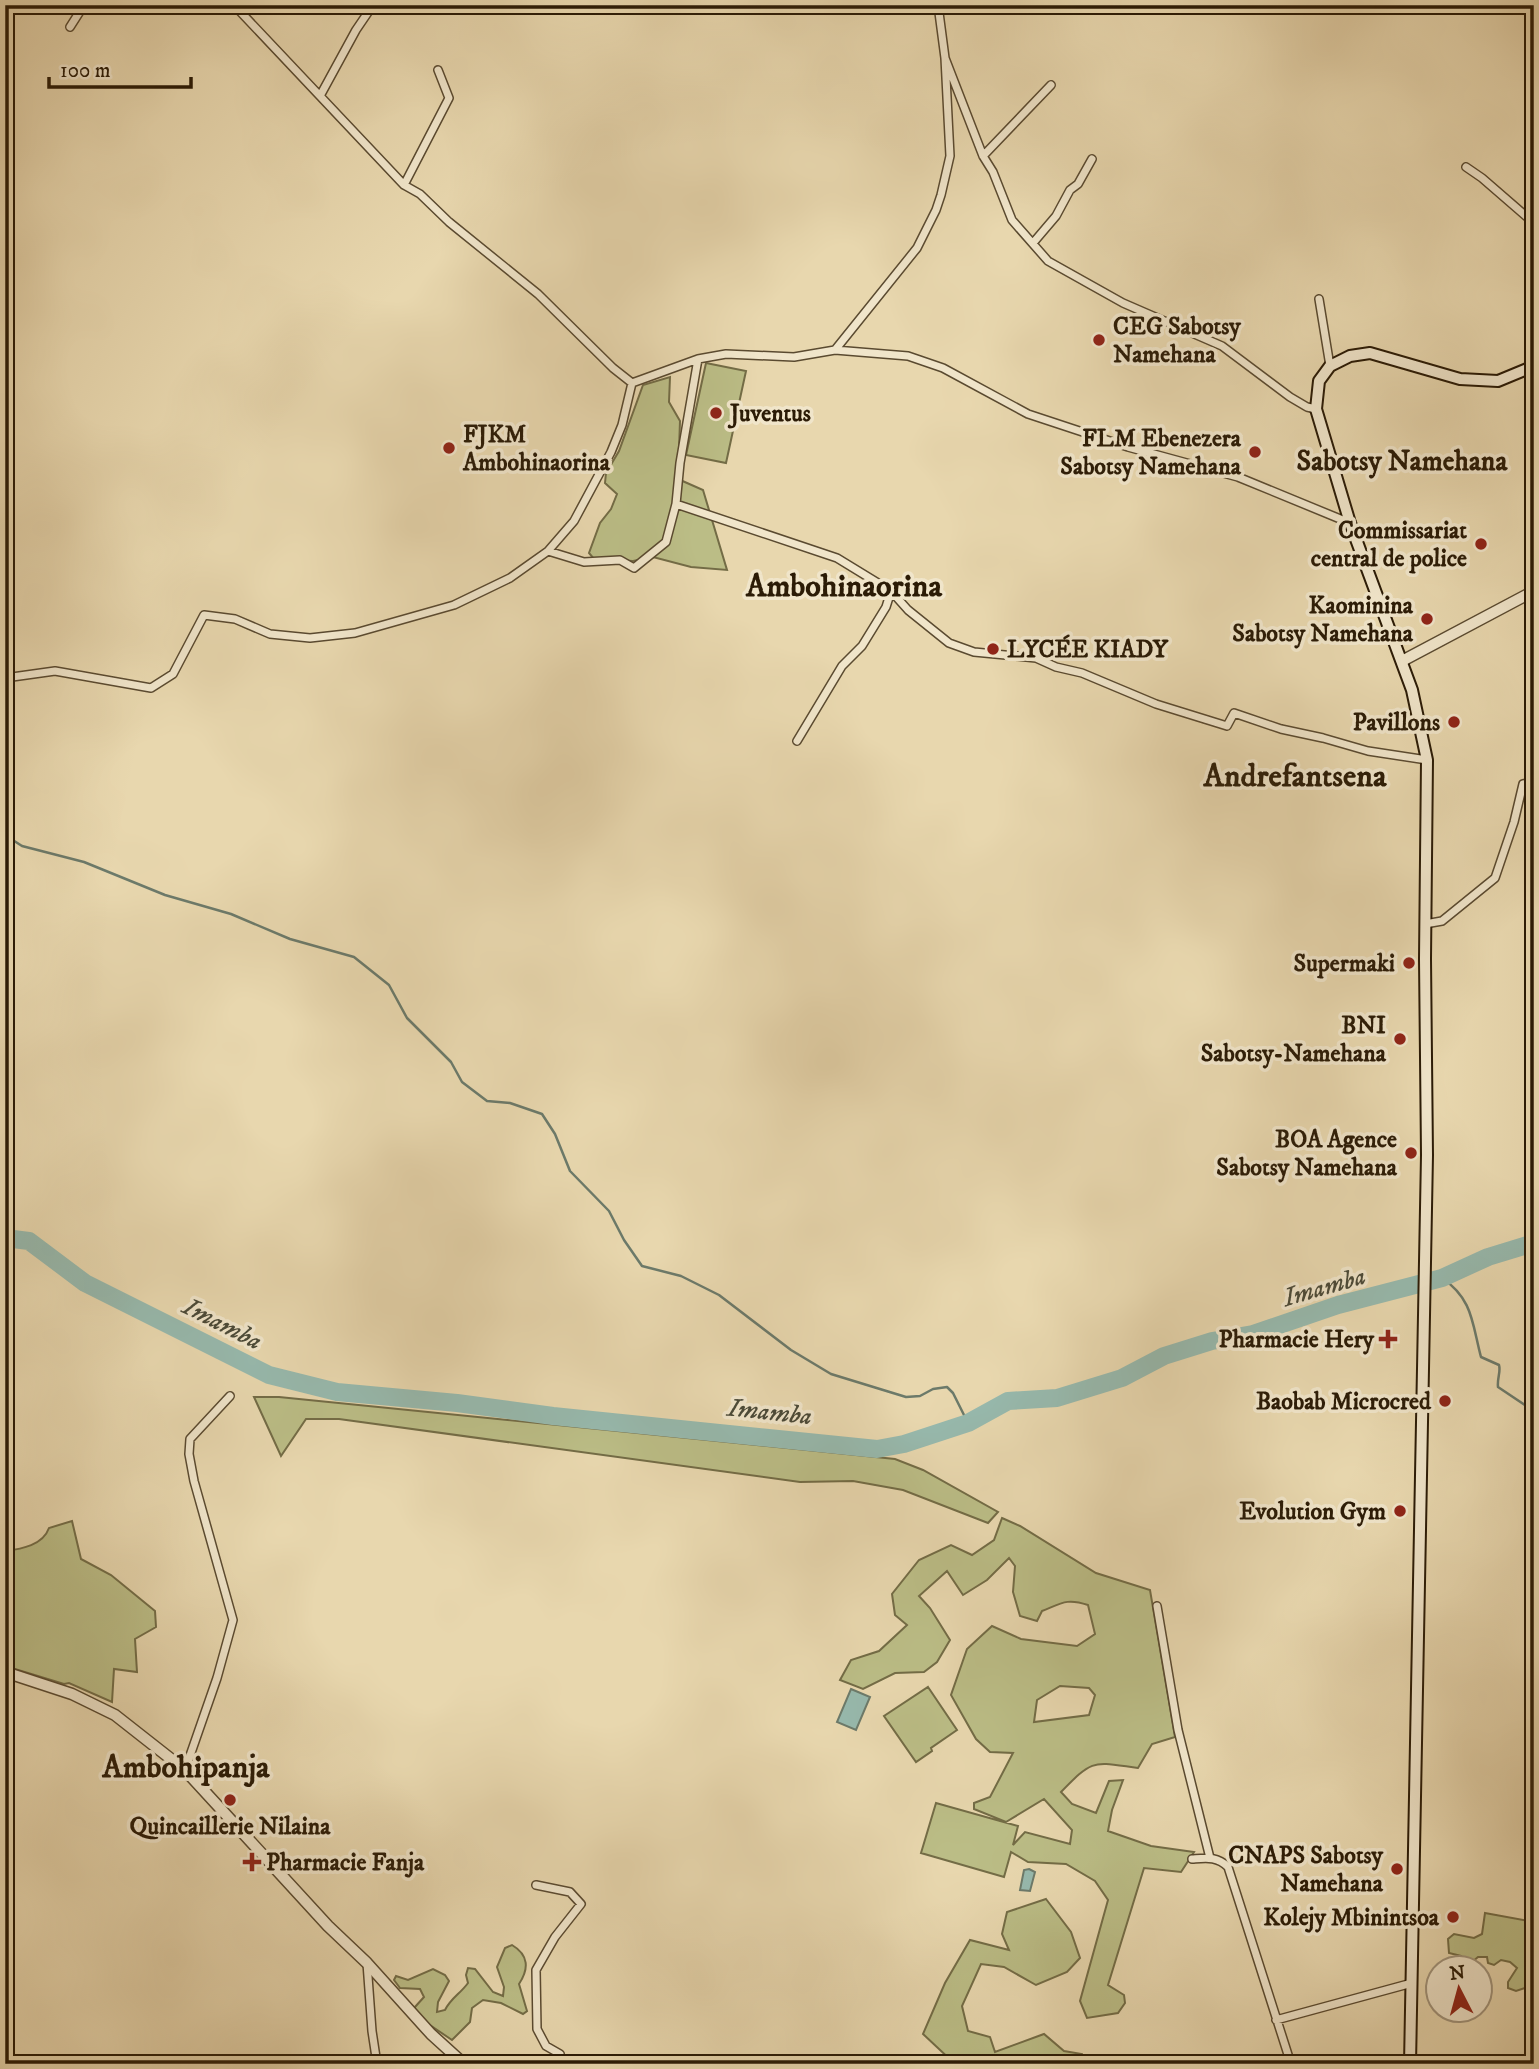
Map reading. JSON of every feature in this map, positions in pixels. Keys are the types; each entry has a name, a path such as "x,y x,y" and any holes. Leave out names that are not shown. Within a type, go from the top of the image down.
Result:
{"main road":[{"path":"1410,2064 1427,1096 1427,760 1414,696 1350,523 1316,409 1319,381 1330,366 1350,356 1370,353 1460,379 1498,381 1527,369 1534,363"}],"street":[{"path":"70,27 84,5"},
{"path":"234,5 404,185 420,194 449,222 538,294 632,383"},
{"path":"320,96 356,30 373,5"},
{"path":"835,349 917,248 936,210 950,156 945,58 938,5"},
{"path":"945,58 983,156 993,172 1012,220 1048,261 1123,303 1222,346 1290,397 1316,409"},
{"path":"404,185 449,98 438,69"},
{"path":"983,156 1051,85"},
{"path":"1033,243 1056,216 1092,159"},
{"path":"1466,167 1527,217 1534,219"},
{"path":"1319,299 1330,366"},
{"path":"632,383 698,359 726,354 794,357 835,349 908,356 943,369 1028,414 1128,447 1238,477 1350,523"},
{"path":"548,551 584,562 620,560 634,568 666,542 676,504 680,463 698,359"},
{"path":"5,678 55,671 151,688 173,674 204,615 235,619 270,634 310,638 355,633 454,605 510,578 548,551 574,521 596,484 622,425 632,383"},
{"path":"676,504 837,558 891,591 929,629 949,643 974,652 1036,658 1056,667 1082,673 1156,704 1227,726 1234,713 1280,729 1368,751 1427,760"},
{"path":"797,741 835,674 862,646 886,607 891,591"},
{"path":"1402,661 1534,591"},
{"path":"1426,924 1442,921 1495,878 1523,784 1534,782"},
{"path":"185,1770 217,1678 233,1620 194,1481 189,1454 190,1439 230,1396"},
{"path":"1157,1606 1178,1730 1210,1858"},
{"path":"5,1672 72,1693 115,1715 185,1770 328,1926 368,1963 431,2034 464,2064"},
{"path":"1192,1859 1222,1860 1231,1873 1291,2064"},
{"path":"537,1885 570,1892 581,1904 555,1937 536,1970 537,2029 546,2046 560,2054 555,2064"},
{"path":"368,1963 377,2064"},
{"path":"1276,2020 1412,1983"},
{"path":"1521,2064 1534,2062"}],"green space":[{"name":"Juventus","path":"706,363 746,371 726,463 686,455"},
{"path":"670,377 669,402 680,421 678,479 703,490 727,570 691,567 653,557 633,561 594,559 589,553 600,523 611,509 617,494 605,483 606,473 619,451 643,385"},
{"path":"254,1397 279,1397 895,1459 923,1470 998,1512 988,1523 903,1490 853,1481 800,1482 339,1419 306,1419 281,1456"},
{"path":"1002,1518 1020,1526 1096,1573 1150,1590 1175,1737 1152,1744 1138,1768 1112,1764 1095,1765 1081,1773 1061,1792 1072,1804 1096,1813 1109,1781 1123,1780 1108,1831 1151,1846 1194,1852 1181,1872 1144,1868 1108,1985 1124,1995 1125,2003 1118,2013 1087,2018 1080,2001 1108,1900 1095,1881 1066,1864 1028,1862 1011,1852 1004,1877 921,1853 936,1803 1018,1826 1013,1845 1025,1832 1070,1844 1072,1830 1044,1799 1006,1822 974,1809 974,1803 990,1797 1013,1753 990,1752 976,1739 951,1695 967,1649 992,1626 1021,1639 1077,1646 1095,1634 1088,1605 1075,1602 1060,1604 1042,1611 1037,1621 1020,1616 1013,1592 1015,1566 1009,1558 987,1580 963,1595 947,1571 919,1596 950,1640 937,1662 924,1672 895,1673 863,1689 840,1680 851,1660 879,1651 907,1625 895,1615 892,1594 919,1560 951,1545 972,1555 994,1540","holes":["1060,1686 1089,1688 1095,1695 1089,1715 1034,1722 1037,1700"]},
{"path":"72,1521 81,1559 111,1575 155,1611 156,1627 135,1639 137,1672 114,1669 112,1702 69,1683 64,1684 5,1666 5,1631 10,1624 5,1614 5,1551 31,1545 42,1538 49,1528"},
{"path":"928,1687 957,1730 916,1762 884,1716"},
{"path":"1046,1899 1071,1932 1080,1958 1067,1972 1036,1985 1004,1967 981,1964 962,2006 968,2031 990,2037 995,2052 1044,2034 1064,2051 1082,2054 1083,2064 955,2064 923,2034 945,1983 970,1940 1009,1950 1002,1934 1007,1912"},
{"path":"1485,1913 1534,1922 1534,1956 1530,1958 1525,1988 1516,1991 1508,1988 1508,1982 1517,1968 1510,1962 1501,1960 1494,1965 1494,1954 1449,1953 1448,1939 1454,1934 1474,1938 1482,1934"},
{"path":"512,1945 522,1953 526,1963 525,1973 519,1984 527,2011 523,2014 501,2003 483,2000 472,2008 470,2022 452,2040 415,2015 415,2007 424,1997 420,1989 400,1988 394,1980 396,1976 408,1980 433,1969 445,1975 449,1981 438,2002 437,2012 445,2010 468,1983 468,1968 475,1969 493,1992 503,1996 504,1987 497,1967 505,1948"}],"water":[{"path":"851,1689 870,1697 856,1730 837,1722"},
{"path":"1024,1870 1035,1872 1030,1891 1020,1890"}],"waterway":[{"path":"5,835 22,846 84,862 165,895 231,914 290,939 354,957 389,985 407,1018 451,1062 462,1082 487,1101 510,1103 542,1114 555,1134 570,1171 609,1211 642,1266 681,1276 719,1295 791,1350 831,1374 906,1397 920,1396 933,1389 947,1387 953,1393 968,1423"},
{"name":"Imamba","path":"5,1238 29,1241 85,1283 269,1375 337,1392 877,1449 904,1444 968,1423 1008,1401 1057,1398 1122,1378 1164,1356 1212,1341 1253,1334 1338,1305 1442,1278 1488,1257 1534,1243"},
{"path":"1442,1278 1466,1303 1481,1357 1499,1365 1498,1387 1534,1411"}],"place":[{"name":"CEG Sabotsy Namehana","path":"1099,340"},
{"name":"Juventus","path":"716,413"},
{"name":"FJKM Ambohinaorina","path":"449,448"},
{"name":"FLM Ebenezera Sabotsy Namehana","path":"1255,452"},
{"name":"Commissariat central de police","path":"1481,544"},
{"name":"Kaominina Sabotsy Namehana","path":"1427,619"},
{"name":"LYCÉE KIADY","path":"993,649"},
{"name":"Pavillons","path":"1454,722"},
{"name":"Supermaki","path":"1409,963"},
{"name":"BNI Sabotsy-Namehana","path":"1400,1039"},
{"name":"BOA Agence Sabotsy Namehana","path":"1411,1153"},
{"name":"Pharmacie Hery","path":"1388,1339"},
{"name":"Baobab Microcred","path":"1445,1401"},
{"name":"Evolution Gym","path":"1400,1511"},
{"name":"Quincaillerie Nilaina","path":"230,1800"},
{"name":"Pharmacie Fanja","path":"252,1862"},
{"name":"CNAPS Sabotsy Namehana","path":"1397,1869"},
{"name":"Kolejy Mbinintsoa","path":"1453,1917"}],"district":[{"name":"Sabotsy Namehana","path":"1402,460"},
{"name":"Ambohinaorina","path":"844,585"},
{"name":"Andrefantsena","path":"1295,775"},
{"name":"Ambohipanja","path":"186,1766"}]}
